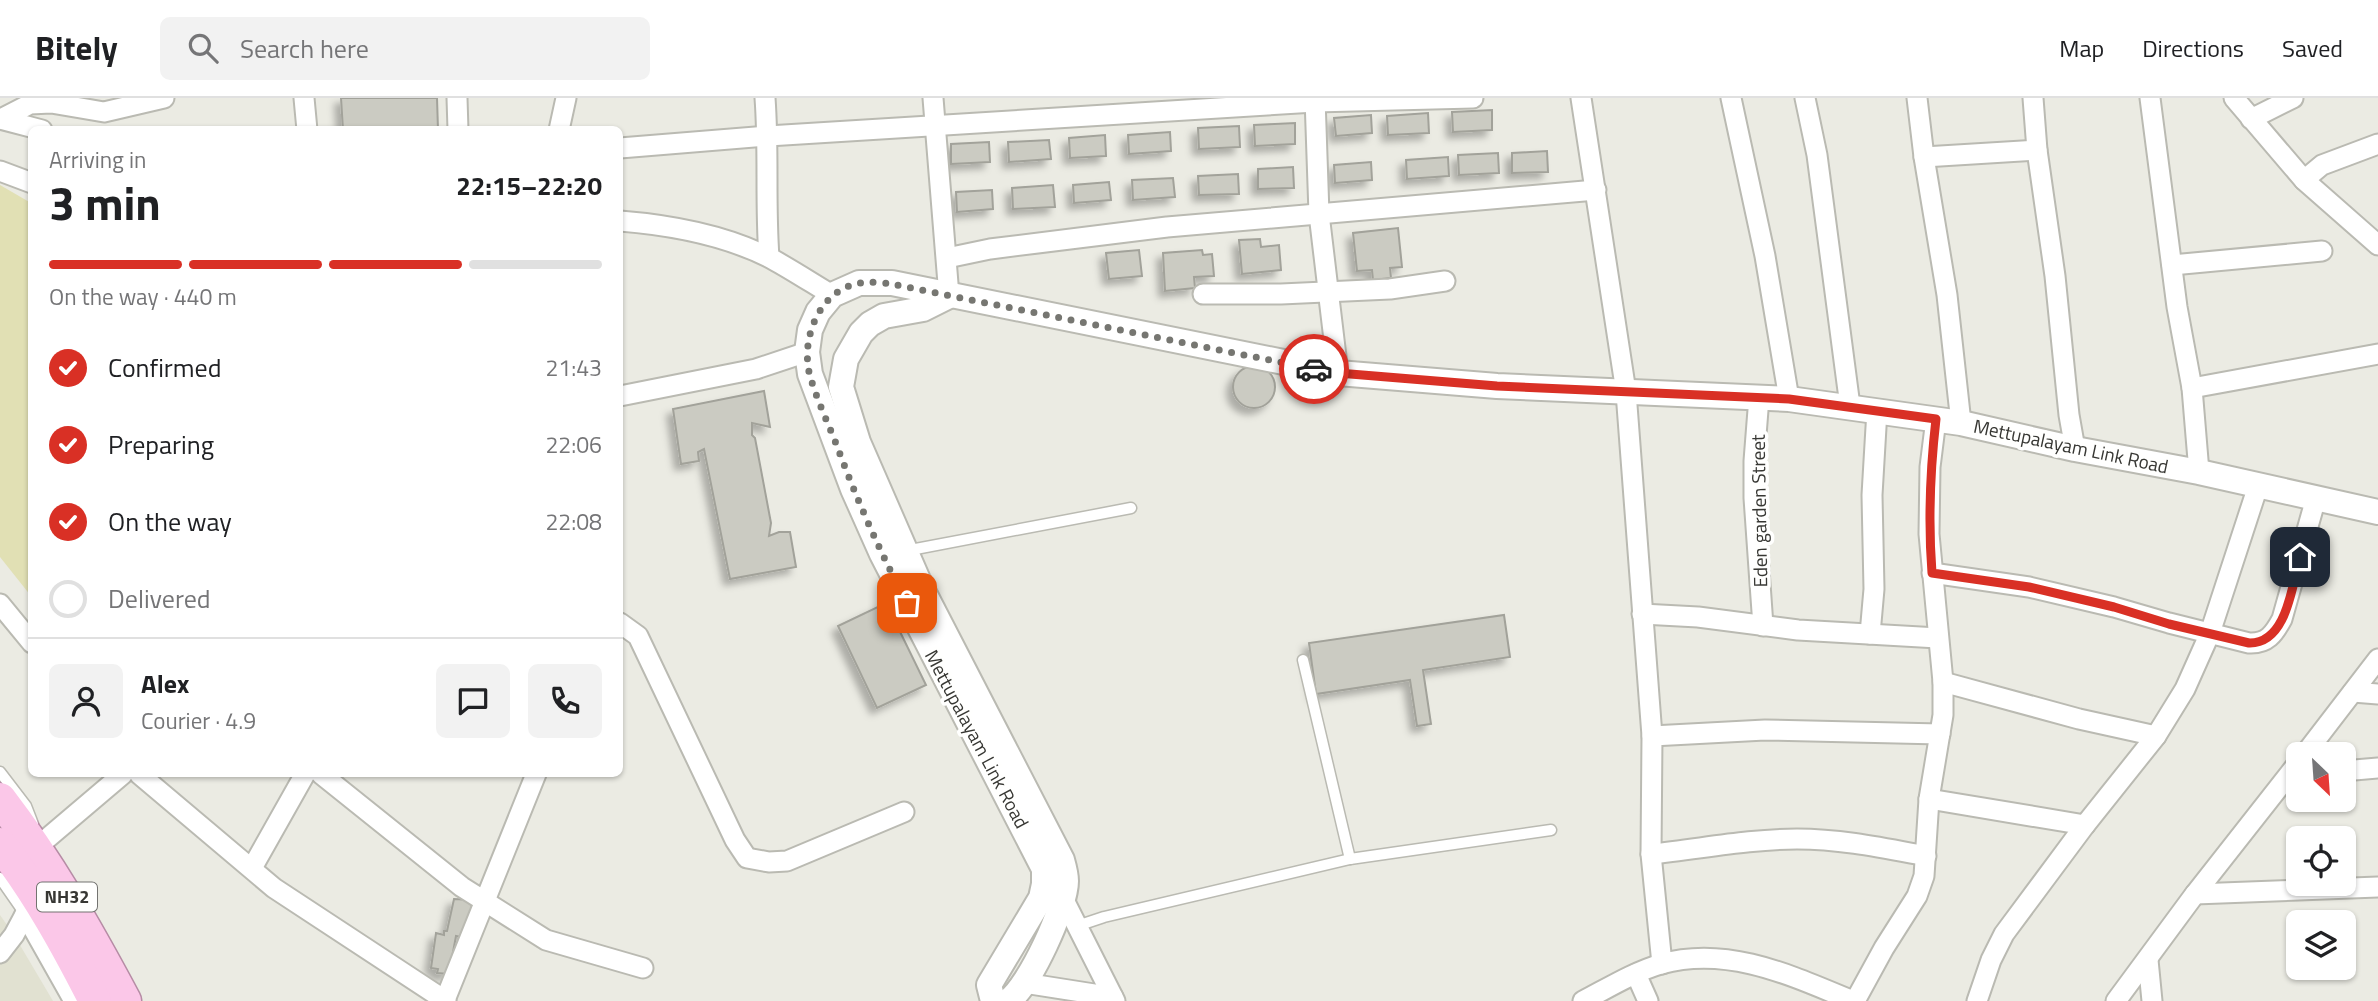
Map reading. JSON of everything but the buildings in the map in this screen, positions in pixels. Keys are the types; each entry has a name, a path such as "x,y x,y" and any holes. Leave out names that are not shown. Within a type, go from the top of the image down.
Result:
{"highway":[{"name":"NH32","path":"0,799 34,844 95,945 125,1001"},
{"name":"NH32","path":"0,844 31,904 67,947 95,1001"}],"street":[{"path":"0,119 30,104 51,103 104,112 164,98"},
{"path":"304,98 307,126"},
{"path":"457,98 458,126"},
{"path":"560,126 566,98"},
{"path":"765,98 768,136 765,210 769,257"},
{"path":"933,98 949,296 923,309 884,316 870,324 846,359 841,387 858,442 922,589 1062,860 1067,880 1064,900 1041,954 1016,992 1114,999"},
{"path":"623,148 1315,100 1473,98"},
{"path":"1581,98 1626,392 1652,736 1651,854 1662,964"},
{"path":"1731,98 1765,256 1789,399"},
{"path":"1805,98 1816,156 1850,406"},
{"path":"1917,98 1947,295 1961,423"},
{"path":"2033,98 2037,150 2075,449"},
{"path":"2150,98 2172,265 2192,388 2199,472"},
{"path":"2234,98 2304,180 2369,225 2378,244"},
{"path":"2252,119 2293,98"},
{"path":"1315,100 1319,214 1338,373"},
{"path":"0,119 28,126"},
{"path":"2304,180 2322,165 2378,144"},
{"path":"1924,157 2037,150"},
{"path":"0,171 28,182"},
{"path":"947,258 990,249 1167,227 1596,190"},
{"path":"623,221 681,229 722,239 769,257 832,295"},
{"path":"2172,265 2322,251"},
{"path":"1203,294 1391,289 1445,281"},
{"name":"Mettupalayam Link Road","path":"993,1001 989,985 1041,898 1044,870 881,554 853,489 810,374 807,352 814,321 832,295 859,283 892,284 1338,373 1497,386 1789,399 1877,410 1961,423 2378,512"},
{"path":"623,395 756,369 807,352"},
{"path":"2192,388 2378,354"},
{"name":"Eden garden Street","path":"1759,397 1754,461 1763,626"},
{"path":"1870,634 1874,589 1872,495 1877,410"},
{"path":"1583,1001 1662,964 1691,960 1733,960 1777,970 1854,1001 1917,895 1924,876 1929,799 1943,715 1943,682 1932,573 1929,505 1936,419"},
{"path":"1977,1001 1991,960 2004,934 2085,825 2156,736 2185,689 2210,633 2258,486"},
{"path":"1932,573 2029,587 2114,607 2169,624 2259,643 2274,632 2286,607 2316,498"},
{"path":"0,604 28,638"},
{"path":"1642,614 1698,617 1763,626 1938,638"},
{"path":"623,625 638,636 735,840 747,858 769,862 787,861 904,811"},
{"path":"2314,742 2378,659"},
{"path":"1943,682 2079,719 2156,736"},
{"path":"2353,692 2378,694"},
{"path":"1652,736 1765,730 1940,734"},
{"path":"2356,770 2378,768"},
{"path":"34,844 119,777"},
{"path":"143,777 274,888 446,1001 535,777"},
{"path":"252,867 303,777"},
{"path":"325,777 462,887 546,940 643,968"},
{"path":"2116,1001 2195,894 2286,783"},
{"path":"1929,799 2085,825"},
{"path":"1651,854 1798,839 1853,843 1926,856"},
{"path":"2195,894 2378,887"},
{"path":"1064,900 1114,999"},
{"path":"0,953 31,904"},
{"path":"31,904 74,1001"},
{"path":"2148,960 2152,1001"},
{"path":"1636,974 1648,1001"}],"lane":[{"path":"905,551 1131,508"},
{"path":"1303,660 1350,859"},
{"path":"0,772 32,816 34,844"},
{"path":"1077,926 1104,917 1350,859 1551,830"},
{"path":"0,878 31,904"}],"shaded area":[{"path":"0,915 14,935 53,1001 0,1001"}],"green space":[{"path":"0,185 28,201 28,592 0,557"}],"way so far":[{"path":"907,603 881,554 853,489 810,374 807,352 810,330 818,312 832,295 859,283 892,284 1314,369"}],"route":[{"path":"1314,369 1497,386 1789,399 1936,419 1929,505 1932,573 2029,587 2249,643 2259,643 2267,639 2282,619 2300,557"}]}
